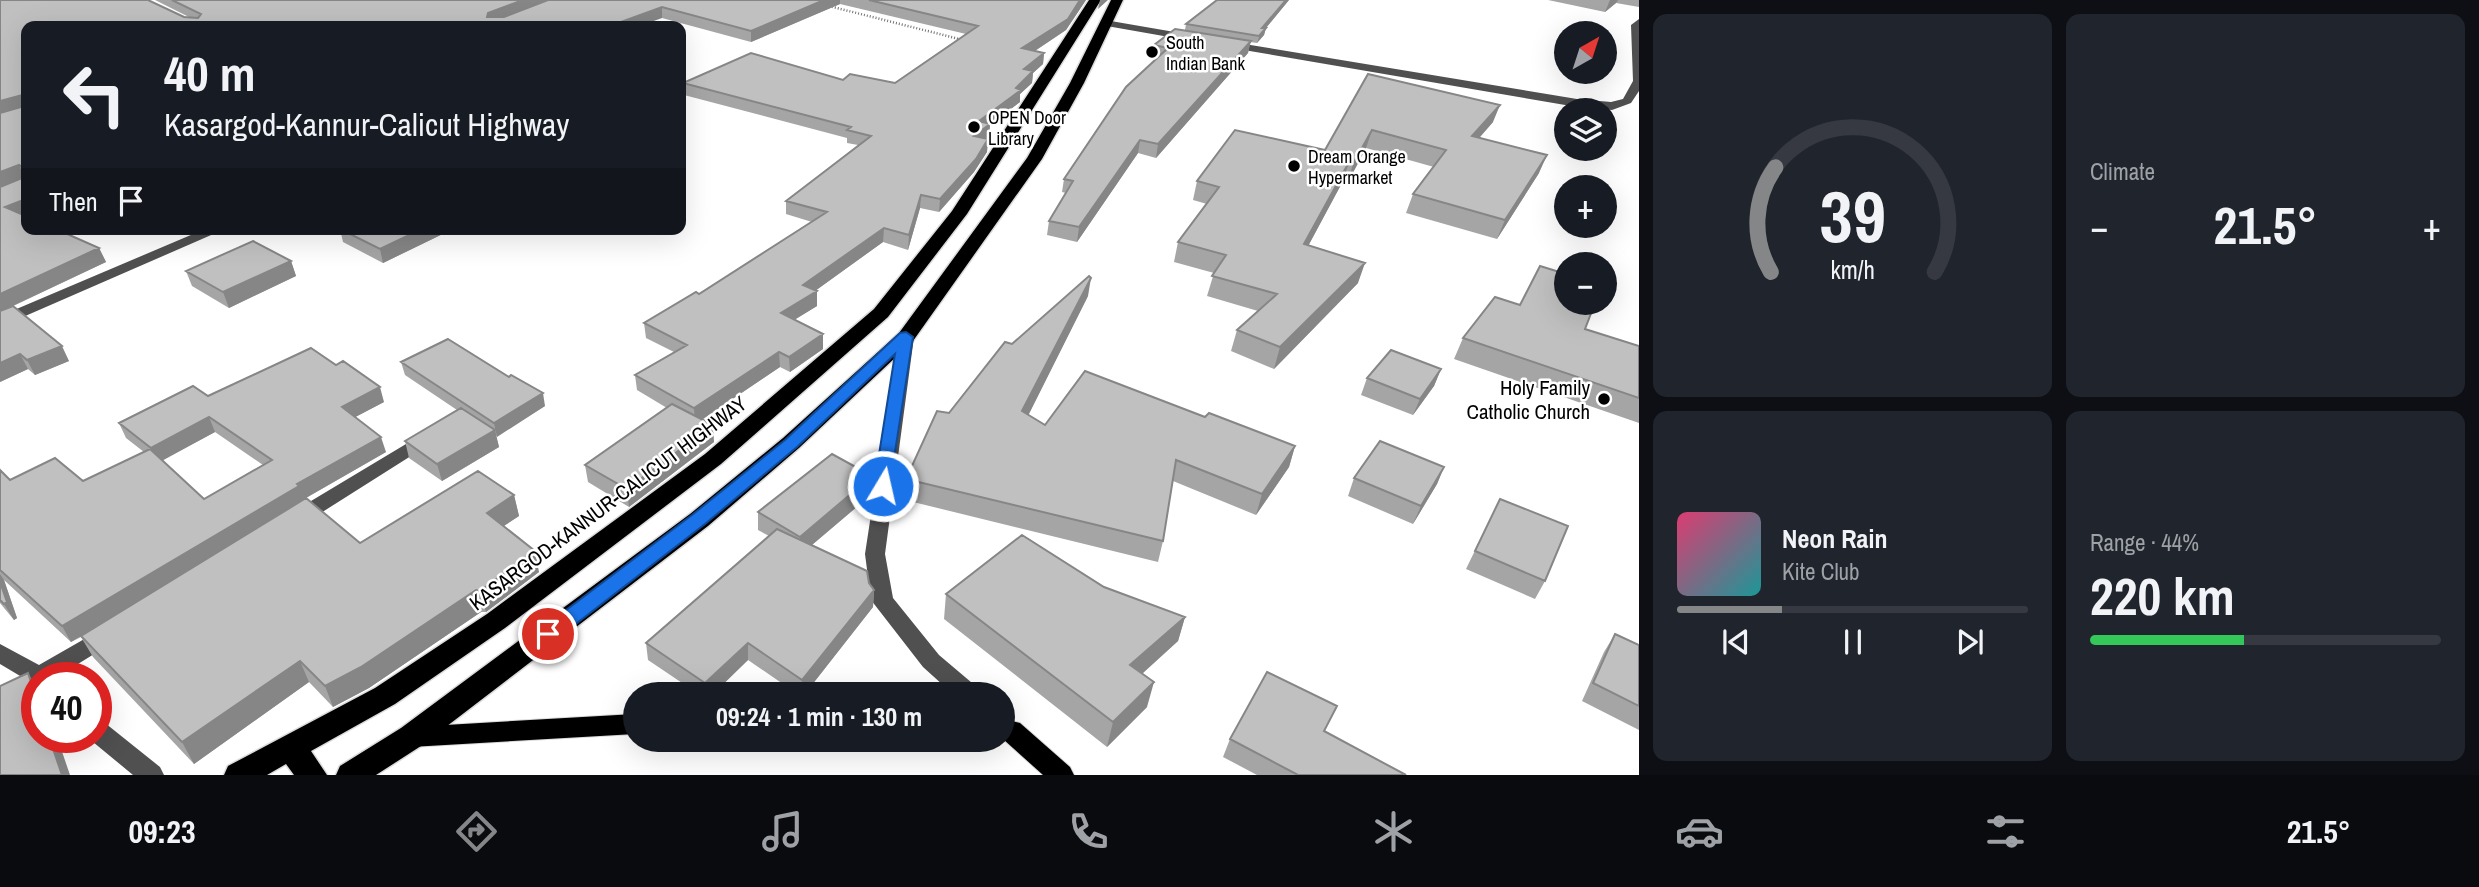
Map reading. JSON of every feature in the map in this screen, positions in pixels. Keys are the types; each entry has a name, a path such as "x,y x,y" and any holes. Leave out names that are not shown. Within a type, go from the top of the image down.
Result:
{"highway":[{"name":"KASARGOD-KANNUR-CALICUT HIGHWAY","path":"239,775 385,696 496,621 713,459 881,313 958,214 1095,0"},
{"path":"351,775 411,737 699,520 791,443 906,337 1034,159 1077,83 1117,0"},
{"path":"290,747 312,775"}],"main road":[{"path":"411,737 623,725"},
{"path":"1015,736 1061,775"}],"street":[{"path":"1213,42 1577,103 1612,106 1626,101 1639,81 1636,25 1639,22"},
{"path":"1105,23 1200,39"},
{"path":"0,322 204,235"},
{"path":"906,337 875,554 881,600 931,661 955,682"},
{"path":"277,531 445,425"},
{"path":"63,662 122,626"},
{"path":"0,653 21,666"},
{"path":"112,743 151,775"}],"path":[{"path":"817,3 974,43"}],"building":[{"path":"0,0 148,0 184,17 198,18 201,14 172,0 523,0 488,13 487,17 504,17 548,0 824,0 751,31 662,7 624,21 21,21 21,95 0,101"},
{"path":"869,0 1080,0 1068,19 1022,48 1044,53 1024,69 1033,71 1016,88 1021,90 979,121 990,124 974,136 988,139 976,159 940,199 921,195 909,235 884,228 803,285 817,291 781,313 823,334 789,357 779,352 694,408 635,375 687,345 644,323 696,292 699,294 827,212 786,201 871,136 847,130 851,127 686,82 751,53 843,80 850,74 895,83 978,26"},
{"path":"1217,0 1286,0 1262,28 1266,28 1259,36 1186,24"},
{"path":"1175,29 1251,41 1158,144 1140,140 1079,227 1049,221 1073,181 1064,179 1126,87 1168,48 1154,45"},
{"path":"1368,74 1500,105 1472,136 1547,155 1505,220 1413,194 1446,150 1372,130 1353,164 1349,162 1304,244 1365,263 1280,347 1237,330 1277,294 1212,276 1226,255 1178,242 1219,187 1197,181 1235,130 1325,150"},
{"path":"21,107 21,166 0,172 0,113"},
{"path":"21,178 21,201 5,207 21,214 21,235 70,235 99,248 0,294 0,187"},
{"path":"352,235 409,235 380,249"},
{"path":"253,241 291,261 223,292 186,271"},
{"path":"1540,266 1554,270 1554,315 1590,315 1585,329 1639,346 1639,398 1463,338 1495,297 1520,305"},
{"path":"1089,276 1091,278 1022,411 1045,425 1085,371 1205,417 1209,413 1295,446 1262,494 1176,460 1163,541 906,479 937,411 949,413 1005,342 1012,344"},
{"path":"13,306 62,346 27,360 20,354 0,363 0,311"},
{"path":"448,339 509,377 511,375 543,393 494,423 401,362"},
{"path":"311,348 336,365 343,361 380,387 342,407 381,437 297,484 299,486 62,626 0,570 0,470 10,480 55,458 83,481 150,449 204,499 272,460 209,417 151,448 119,423 193,386 208,396"},
{"path":"1391,350 1441,369 1420,399 1367,378"},
{"path":"672,404 713,425 627,489 585,465"},
{"path":"461,408 495,430 437,464 405,441"},
{"path":"1380,441 1444,467 1421,506 1354,478"},
{"path":"832,454 872,476 800,537 758,512"},
{"path":"478,471 514,495 487,513 535,551 480,591 476,590 361,667 325,686 300,661 182,742 112,669 112,662 106,662 81,636 306,498 360,543"},
{"path":"1500,499 1568,526 1545,581 1475,551"},
{"path":"777,529 867,571 869,583 874,590 802,680 748,643 704,682 646,643"},
{"path":"1022,535 1104,587 1185,617 1130,665 1154,682 1113,722 946,594"},
{"path":"0,582 7,602 4,604 0,600"},
{"path":"1615,634 1639,645 1639,706 1593,683"},
{"path":"1267,672 1337,706 1324,731 1406,775 1298,775 1230,739"},
{"path":"21,676 21,753 54,753 62,775 0,775 0,686"}],"place":[{"name":"South Indian Bank","path":"1152,52"},
{"name":"OPEN Door Library","path":"974,127"},
{"name":"Dream Orange Hypermarket","path":"1294,166"},
{"name":"Holy Family Catholic Church","path":"1604,399"}],"route":[{"path":"548,634 699,520 791,443 906,337 883,486"}]}
